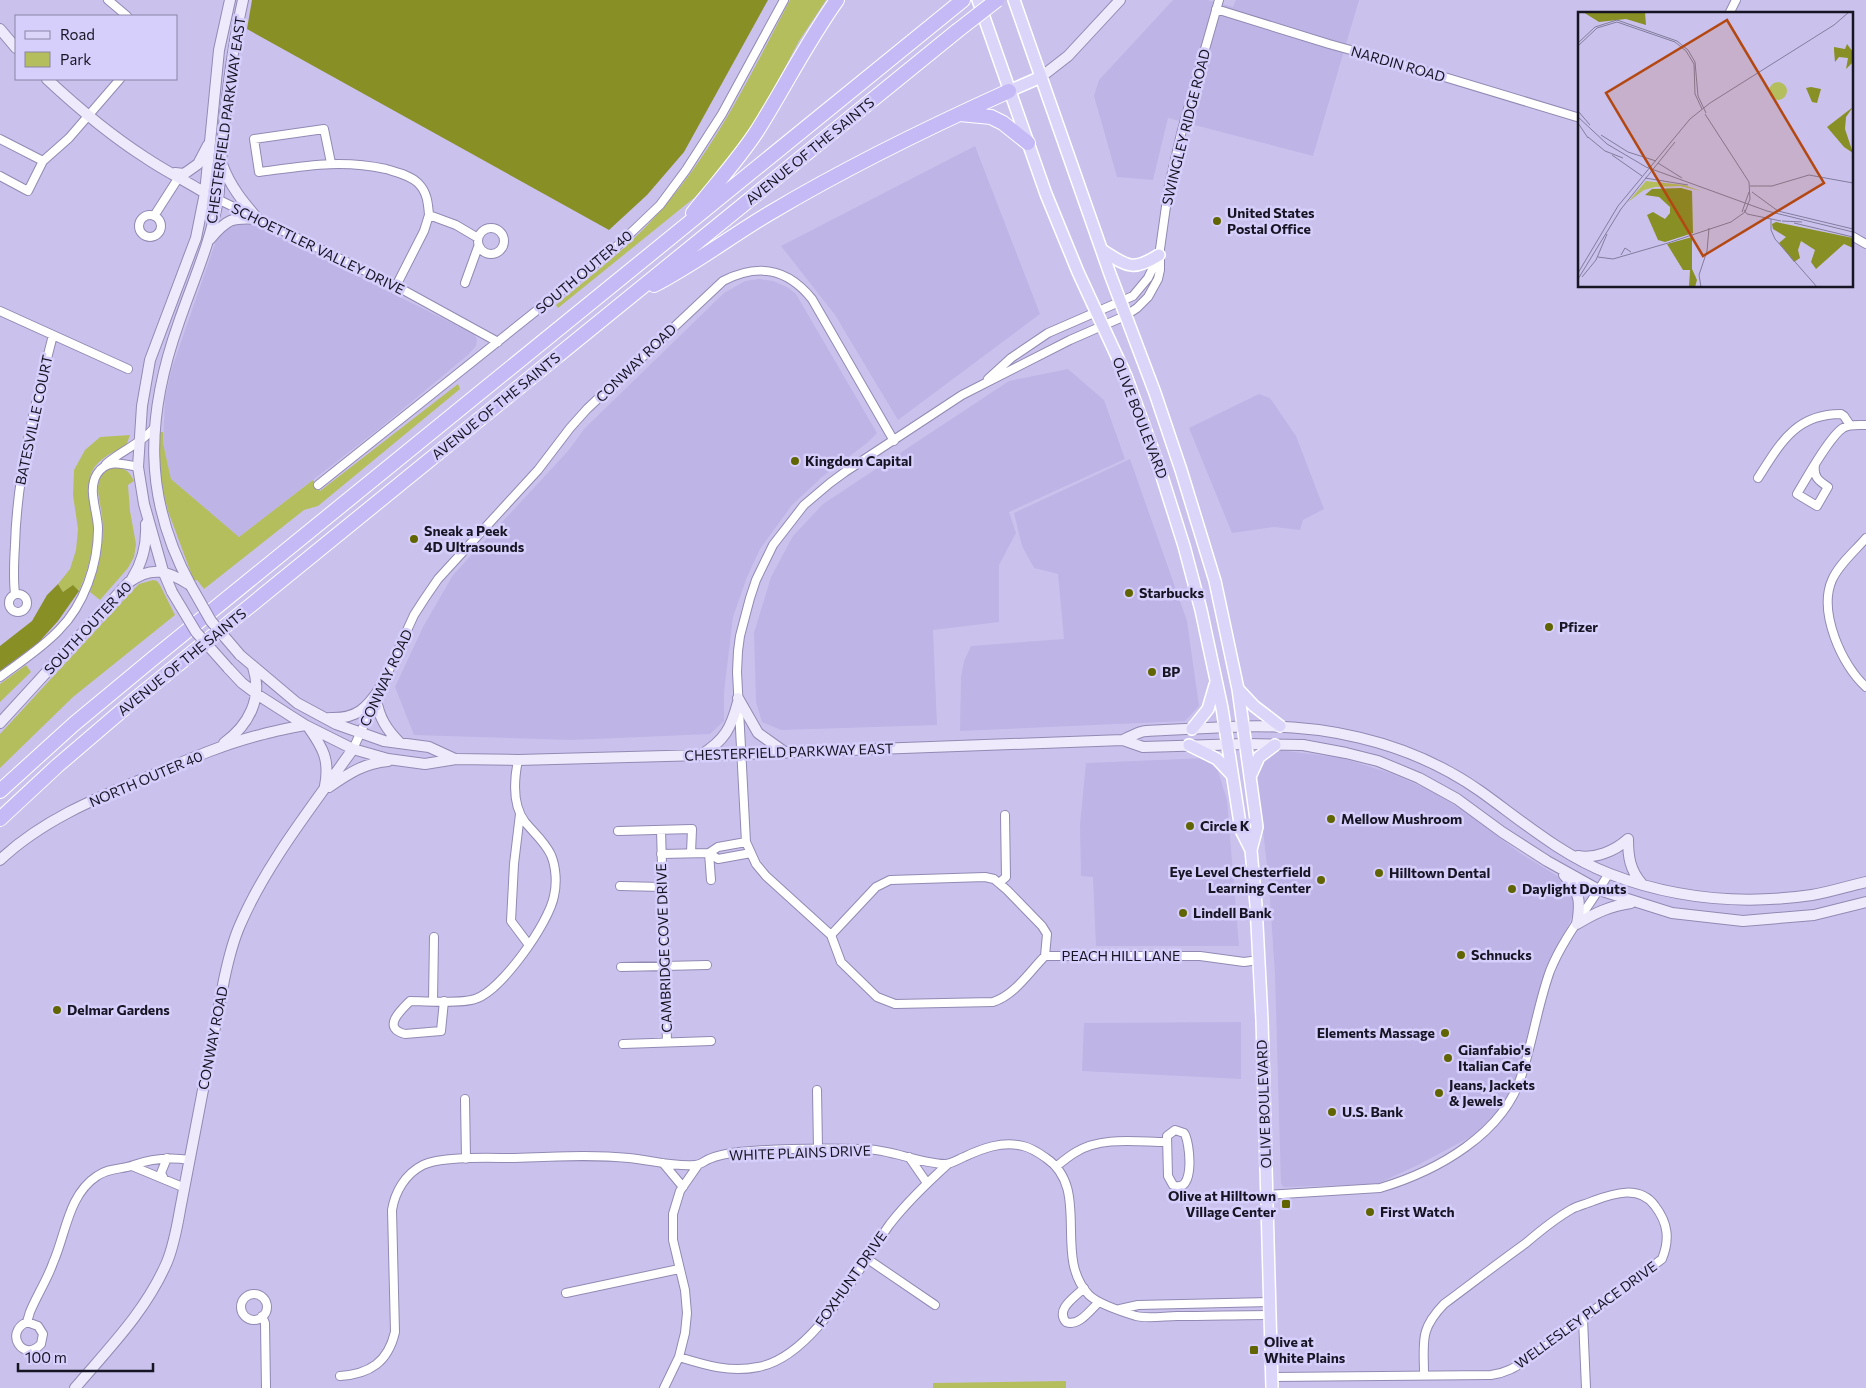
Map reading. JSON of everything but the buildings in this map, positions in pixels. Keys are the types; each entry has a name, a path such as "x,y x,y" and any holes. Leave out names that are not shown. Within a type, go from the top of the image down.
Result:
{"highway":[{"path":"675,234 741,154 837,0"},
{"name":"AVENUE OF THE SAINTS","path":"0,791 74,724 963,0"},
{"name":"AVENUE OF THE SAINTS","path":"0,819 57,766 133,701 997,0"},
{"path":"627,300 676,274 771,213 864,160 959,113 1010,91"},
{"path":"959,113 991,117 1003,123 1028,143"}],"main road":[{"name":"OLIVE BOULEVARD","path":"978,0 1058,226 1138,406 1159,467 1184,546 1216,678 1241,830 1251,850"},
{"name":"OLIVE BOULEVARD","path":"1014,0 1172,444 1215,581 1238,689 1257,827 1251,850 1259,960 1272,1383"},
{"path":"1010,91 1041,77"},
{"path":"1102,250 1120,261 1135,266 1148,262 1159,255"},
{"path":"1192,729 1208,709 1216,678"},
{"path":"1238,689 1254,706 1280,726"},
{"path":"1189,745 1217,759 1233,776"},
{"path":"1250,778 1260,757 1274,745"}],"street":[{"path":"108,0 126,15"},
{"name":"CHESTERFIELD PARKWAY EAST","path":"230,0 218,50 206,193 196,238 150,360 142,406 138,467 146,508 163,571 172,592 196,632 242,683 306,726 353,748 396,760 426,764 456,759 518,760 700,756 1123,740 1142,732 1242,726 1280,726 1350,735 1409,752 1442,768 1478,790 1532,830 1570,854 1609,873 1665,891 1717,900 1764,900 1814,894 1866,882"},
{"name":"CHESTERFIELD PARKWAY EAST","path":"244,0 232,62 220,161 218,199 209,239 166,360 157,400 154,428 154,457 159,498 175,552 188,582 211,621 253,667 297,703 324,718 384,741 429,747 456,759"},
{"name":"SOUTH OUTER 40","path":"318,485 615,248 660,205 686,170 722,114 784,0"},
{"path":"1041,77 1068,56 1120,0"},
{"name":"SWINGLEY RIDGE ROAD","path":"982,384 1011,358 1048,333 1133,296 1144,284 1154,268 1159,255 1173,168 1219,0"},
{"path":"1730,12 1736,0"},
{"name":"NARDIN ROAD","path":"1216,9 1578,117"},
{"path":"0,29 15,47"},
{"name":"SCHOETTLER VALLEY DRIVE","path":"48,80 88,117 147,159 206,193 396,286 498,342"},
{"path":"0,176 28,191 43,161 69,138 119,80"},
{"path":"331,163 324,129 254,139 259,172 331,163 356,164 377,167 407,176 417,182 425,192 429,215 424,231 396,286"},
{"path":"0,139 43,161"},
{"path":"154,216 175,175 184,174 198,164 210,142"},
{"path":"220,161 230,184 258,219"},
{"path":"429,215 456,225 478,238"},
{"path":"209,239 222,225 238,217 258,219"},
{"path":"465,283 478,247 480,234 486,229 496,229 503,236 504,243 501,250 493,255 482,252 478,247"},
{"path":"1854,237 1866,244"},
{"name":"SWINGLEY RIDGE ROAD","path":"740,754 737,672 740,636 756,580 773,546 794,517 817,493 830,483 962,395 1070,340 1125,316 1142,304 1154,290 1160,270 1159,255"},
{"name":"CONWAY ROAD","path":"75,1388 136,1316 149,1297 167,1261 174,1240 185,1188 230,953 249,904 269,870 353,748 414,615 438,579 538,470 587,409 714,288 746,271 761,269 776,273 790,279 803,288 812,299 894,441"},
{"path":"0,311 128,369"},
{"name":"BATESVILLE COURT","path":"15,594 13,572 20,479 53,336"},
{"path":"1758,478 1782,440 1802,423 1815,417 1841,414 1850,425"},
{"path":"1815,465 1815,475 1818,480 1828,487 1817,506 1797,494 1815,465 1834,436 1842,428 1850,425 1866,425"},
{"path":"0,678 67,622 82,595 96,557 98,529 92,488 94,480 98,472 117,454 149,435 154,428"},
{"path":"103,467 118,462 138,467"},
{"path":"129,582 142,557 147,537 146,508"},
{"path":"1866,538 1835,574 1829,591 1828,604 1830,624 1844,657 1851,670 1866,687"},
{"path":"163,571 188,582"},
{"name":"SOUTH OUTER 40","path":"0,723 129,582 139,575 163,571"},
{"path":"217,748 236,734 253,709 257,694 253,667"},
{"path":"324,718 343,719 356,715 372,701 381,687"},
{"path":"376,699 383,722 388,731 400,743"},
{"path":"738,700 758,733 786,753"},
{"path":"700,756 721,740 731,725 738,700"},
{"path":"306,726 321,745 325,755 327,774 324,790"},
{"name":"NORTH OUTER 40","path":"0,860 22,841 47,825 110,792 217,748 260,735 306,726"},
{"name":"CHESTERFIELD PARKWAY EAST","path":"1123,740 1143,747 1245,744 1303,745 1378,761 1419,778 1457,799 1502,832 1559,868"},
{"name":"PEACH HILL LANE","path":"740,754 746,842 756,864 766,876 831,935 841,962 847,970 877,997 895,1004 993,1002 1002,999 1010,993 1045,956 1200,956 1244,962 1259,960"},
{"path":"324,790 355,769 376,762 396,760"},
{"path":"518,760 514,780 520,814 514,864 512,921 530,945"},
{"path":"444,1001 441,1031 405,1034 395,1029 394,1022 397,1014 410,1001 474,1000 486,994 494,988 530,945 546,920 554,896 555,874 551,855 541,838 520,814"},
{"path":"999,883 1006,877 1006,815"},
{"path":"618,831 692,829 691,852"},
{"name":"CAMBRIDGE COVE DRIVE","path":"660,830 667,1042"},
{"path":"1570,854 1595,856 1612,850 1628,839 1630,864 1642,884"},
{"name":"CAMBRIDGE COVE DRIVE","path":"709,854 718,847 746,842"},
{"name":"CAMBRIDGE COVE DRIVE","path":"661,854 691,852 709,854 718,859 751,853"},
{"path":"709,854 711,880"},
{"path":"1559,868 1599,890 1634,902 1672,913 1742,921 1814,915 1866,902"},
{"path":"1559,868 1575,887 1580,903 1577,924"},
{"path":"1267,1195 1380,1188 1397,1183 1436,1164 1467,1147 1485,1132 1508,1105 1516,1090 1550,971 1556,958 1609,873"},
{"path":"831,935 876,886 890,880 985,877 994,878 1042,926 1047,934 1045,956"},
{"path":"620,886 662,887"},
{"path":"1577,924 1614,905 1634,902"},
{"path":"433,1001 434,937"},
{"path":"621,967 707,965"},
{"path":"623,1044 711,1041"},
{"path":"817,1090 818,1149"},
{"path":"465,1099 466,1159"},
{"path":"1175,1130 1181,1131 1187,1137 1188,1179 1184,1186 1173,1185 1169,1180 1167,1142 1169,1134 1175,1130"},
{"path":"1057,1166 1075,1152 1094,1145 1126,1142 1167,1142"},
{"path":"948,1164 993,1145 1008,1144 1035,1150 1057,1166 1068,1188 1070,1256 1075,1272 1084,1288 1099,1302 1138,1316 1270,1315"},
{"name":"WHITE PLAINS DRIVE","path":"340,1376 359,1374 374,1366 382,1359 392,1342 395,1332 392,1210 394,1198 399,1187 408,1177 422,1166 431,1162 466,1159 613,1157 663,1164 698,1165 710,1159 738,1152 867,1149 948,1164"},
{"path":"27,1322 55,1260 70,1210 86,1185 106,1170 132,1166 147,1160 167,1158 190,1160"},
{"path":"164,1179 162,1168 167,1158"},
{"path":"909,1158 927,1183"},
{"path":"663,1164 683,1187"},
{"name":"FOXHUNT DRIVE","path":"679,1358 711,1367 729,1369 760,1367 776,1360 807,1338 820,1326 866,1258 905,1206 948,1164"},
{"path":"664,1388 679,1358 685,1333 687,1313 685,1290 673,1240 673,1214 679,1192 698,1165"},
{"path":"132,1166 185,1188"},
{"name":"WELLESLEY PLACE DRIVE","path":"1272,1383 1424,1375 1502,1374 1530,1358 1662,1259 1667,1242 1666,1224 1652,1202 1642,1194 1629,1192 1615,1194 1572,1209 1444,1304 1427,1324 1424,1338 1424,1375"},
{"path":"866,1258 935,1305"},
{"path":"566,1293 679,1268"},
{"path":"1084,1288 1063,1309 1062,1315 1066,1322 1072,1324 1077,1322 1099,1302"},
{"path":"1120,1310 1138,1305 1270,1302"},
{"path":"262,1316 265,1322 266,1388"},
{"path":"1583,1319 1586,1388"}],"shaded area":[{"path":"1173,0 1207,0 1233,7 1236,0 1359,0 1313,156 1168,118 1153,180 1117,177 1094,96 1099,80"},
{"path":"975,146 1040,314 898,420 835,315 781,246"},
{"path":"248,223 474,334 477,339 476,346 469,354 380,428 239,537 171,479 163,443 165,399 171,371 217,238 227,229 237,224"},
{"path":"759,279 773,281 787,287 796,294 877,433 867,443 822,477 792,505 760,549 747,577 733,617 724,692 724,721 710,734 571,740 414,735 395,687 423,627 453,575 568,451 585,428 724,293 745,281"},
{"path":"1068,369 1104,400 1125,459 1009,512 1016,533 999,565 999,622 933,630 937,725 781,730 762,722 756,702 754,633 771,577 793,536 823,504 1009,381"},
{"path":"1259,394 1270,398 1296,436 1324,509 1303,520 1300,530 1274,527 1232,533 1189,428"},
{"path":"1130,459 1187,621 1199,706 1185,721 960,731 961,677 964,661 971,646 1064,639 1058,574 1034,568 1022,546 1014,513"},
{"path":"1279,750 1342,758 1393,774 1427,789 1461,809 1520,853 1562,879 1571,889 1575,903 1568,926 1551,958 1524,1059 1506,1100 1496,1114 1472,1136 1418,1165 1377,1184 1284,1187 1281,1184 1275,975 1269,884 1257,776 1264,759"},
{"path":"1206,758 1218,771 1227,800 1239,946 1096,946 1093,877 1081,876 1080,825 1086,763"},
{"path":"1241,1022 1241,1079 1082,1071 1084,1023"}],"green space":[{"path":"252,0 768,0 684,152 647,195 609,230 247,29"},
{"path":"790,0 826,0 799,41 758,118 738,148 694,198 558,308 556,305 606,264 642,231 694,169 729,114"},
{"path":"458,384 460,389 318,506 304,510 204,589 197,580 194,581 168,511 160,477 159,432 163,432 163,443 171,479 239,537 313,480 320,491"},
{"path":"130,435 126,446 101,460 91,474 89,491 93,520 93,539 86,574 79,591 73,586 63,592 58,584 70,569 76,550 78,529 73,495 74,470 85,450 100,437"},
{"path":"112,467 126,470 134,481 128,485 130,511 136,544 134,557 128,568 100,600 90,592 99,564 103,535 98,485 101,477"},
{"path":"153,580 157,581 160,585 175,615 73,697 0,768 0,734 133,590 139,584"},
{"path":"58,584 63,592 73,585 79,591 58,621 38,643 0,671 0,646 32,621 47,595"},
{"path":"26,665 31,672 0,702 0,684"},
{"path":"1066,1381 1066,1388 933,1388 933,1383"}],"place":[{"name":"United States Postal Office","path":"1217,221"},
{"name":"Kingdom Capital","path":"795,461"},
{"name":"Sneak a Peek 4D Ultrasounds","path":"414,539"},
{"name":"Starbucks","path":"1129,593"},
{"name":"Pfizer","path":"1549,627"},
{"name":"BP","path":"1152,672"},
{"name":"Mellow Mushroom","path":"1331,819"},
{"name":"Circle K","path":"1190,826"},
{"name":"Hilltown Dental","path":"1379,873"},
{"name":"Eye Level Chesterfield Learning Center","path":"1321,880"},
{"name":"Daylight Donuts","path":"1512,889"},
{"name":"Lindell Bank","path":"1183,913"},
{"name":"Schnucks","path":"1461,955"},
{"name":"Delmar Gardens","path":"57,1010"},
{"name":"Elements Massage","path":"1445,1033"},
{"name":"Gianfabio's Italian Cafe","path":"1448,1058"},
{"name":"Jeans, Jackets & Jewels","path":"1439,1093"},
{"name":"U.S. Bank","path":"1332,1112"},
{"name":"Olive at Hilltown Village Center","path":"1286,1204"},
{"name":"First Watch","path":"1370,1212"},
{"name":"Olive at White Plains","path":"1254,1350"}]}
